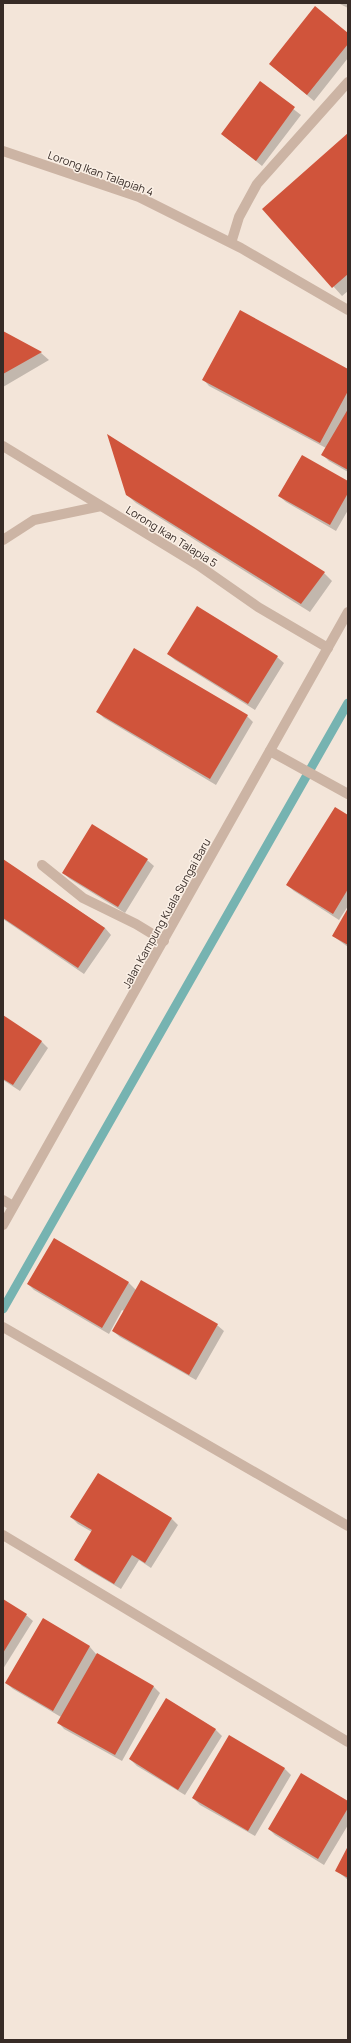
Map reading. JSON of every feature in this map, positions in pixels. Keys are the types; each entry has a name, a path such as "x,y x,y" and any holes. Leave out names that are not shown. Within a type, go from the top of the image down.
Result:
{"street":[{"path":"231,243 239,217 257,184 348,82"},
{"name":"Lorong Ikan Talapiah 4","path":"3,151 138,198 231,243 348,310"},
{"name":"Lorong Ikan Talapia 5","path":"3,446 198,565 258,607 328,648"},
{"path":"3,540 34,520 101,506"},
{"name":"Jalan Kampung Kuala Sungai Baru","path":"3,1225 348,612"},
{"path":"270,752 348,794"},
{"path":"42,866 83,898 125,918 164,941"},
{"path":"3,1200 13,1206"},
{"path":"6,1329 348,1526"},
{"path":"3,1535 348,1742"}],"building":[{"path":"315,6 348,33 348,44 307,95 269,64"},
{"path":"260,81 295,107 256,161 221,134"},
{"path":"348,133 348,274 332,288 262,209"},
{"path":"240,310 348,369 348,391 320,443 202,380"},
{"path":"3,331 42,352 3,374"},
{"path":"348,409 348,470 321,455"},
{"path":"107,434 325,572 301,604 126,495"},
{"path":"302,455 348,481 348,493 330,525 278,496"},
{"path":"197,606 278,656 248,704 167,654"},
{"path":"134,648 248,715 210,779 96,712"},
{"path":"335,807 348,815 348,889 333,914 286,885"},
{"path":"92,824 148,859 118,907 62,873"},
{"path":"3,859 105,928 78,968 3,918"},
{"path":"348,908 348,945 332,936"},
{"path":"3,1015 42,1041 13,1085 3,1079"},
{"path":"54,1238 129,1282 102,1328 27,1284"},
{"path":"141,1280 218,1324 189,1375 112,1331"},
{"path":"98,1473 172,1518 145,1563 132,1555 114,1584 74,1560 92,1530 70,1517"},
{"path":"3,1599 27,1614 3,1653"},
{"path":"43,1618 90,1646 53,1711 5,1683"},
{"path":"97,1653 154,1686 115,1755 57,1723"},
{"path":"166,1698 216,1729 178,1790 129,1759"},
{"path":"229,1735 285,1768 248,1831 192,1798"},
{"path":"301,1773 348,1801 348,1808 318,1859 268,1829"},
{"path":"348,1846 348,1878 335,1871"}],"waterway":[{"path":"3,1309 348,703"}]}
